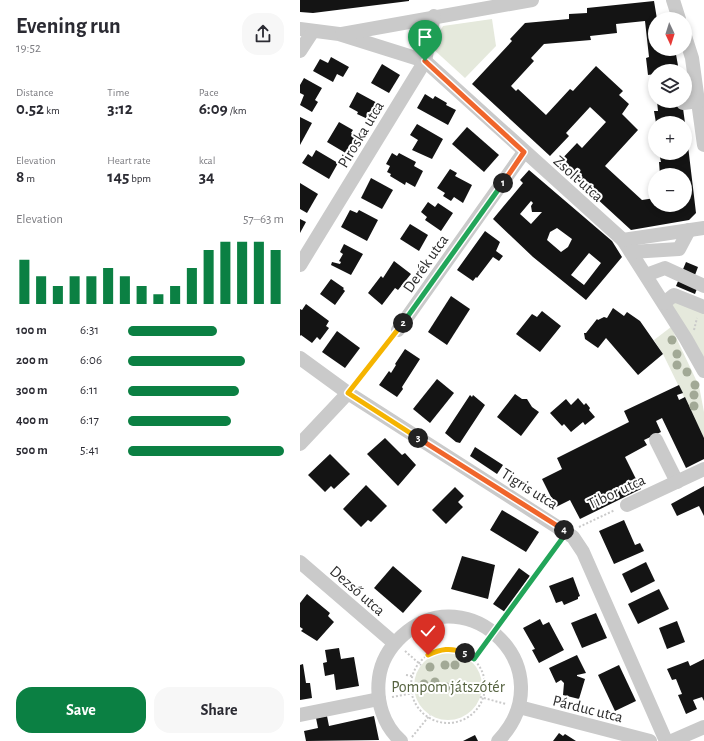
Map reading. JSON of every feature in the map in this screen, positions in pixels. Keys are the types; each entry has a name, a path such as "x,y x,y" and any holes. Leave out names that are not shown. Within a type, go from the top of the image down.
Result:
{"street":[{"path":"339,34 501,2 532,0"},
{"path":"673,0 677,12"},
{"name":"Piroska utca","path":"300,264 425,61 434,16"},
{"path":"300,51 306,30 339,34 425,61"},
{"path":"691,56 699,101 704,145"},
{"name":"Zsolt utca","path":"425,61 623,240 664,303 702,365 704,372"},
{"path":"692,102 699,101"},
{"name":"Derék utca","path":"398,330 524,152"},
{"path":"623,240 704,228"},
{"path":"631,252 679,249 689,230"},
{"path":"646,275 665,268 704,286"},
{"path":"664,303 674,296 701,311"},
{"name":"Tigris utca","path":"300,358 348,393 567,532 579,543 666,741"},
{"path":"300,444 348,393"},
{"path":"656,440 677,482"},
{"name":"Tibor utca","path":"627,505 704,470"},
{"name":"Dezső utca","path":"300,562 394,643"},
{"path":"401,741 388,725 379,700 378,682 382,664 394,643 408,630 442,618 466,619 478,623 493,632 512,653 517,666 521,693 519,707 514,721 498,741"},
{"path":"300,714 379,700"},
{"name":"Párduc utca","path":"519,707 650,741"},
{"path":"672,741 704,727"}],"path":[{"path":"695,328 701,311"},
{"path":"348,393 398,330"},
{"name":"Tibor utca","path":"472,660 567,532 627,505"},
{"path":"394,643 420,664"},
{"path":"451,649 463,652 472,660 480,667 484,677 485,688 478,708 470,716 460,721 444,723 429,716 415,703 412,676 428,655 439,650 451,649"},
{"path":"406,674 412,676"},
{"path":"379,700 413,693"},
{"path":"482,698 519,707"},
{"path":"409,741 429,716"}],"green space":[{"path":"492,19 496,46 465,78 431,47 443,26"},
{"path":"675,300 704,311 704,361 670,304"},
{"path":"671,327 699,386 704,412 704,438 663,354 654,340"},
{"name":"Pompom játszótér","path":"448,652 461,655 472,662 479,673 482,686 479,699 472,710 461,717 448,720 435,717 424,710 417,699 414,686 417,673 424,662 435,655"}],"building":[{"path":"300,0 409,1 313,13 300,12"},
{"path":"654,1 656,12 648,12 648,48 645,21 616,24 617,33 590,36 591,40 544,44 531,58 534,61 511,86 516,91 518,89 546,115 570,89 573,91 596,66 623,91 619,95 629,104 622,114 638,130 605,166 642,200 648,199 648,212 692,212 692,179 696,213 689,220 631,230 558,163 577,143 582,148 606,122 590,107 566,133 569,136 550,156 472,84 512,41 510,39 525,23 569,19 569,14 587,13 587,8"},
{"path":"676,56 678,64 648,64 648,75 646,58"},
{"path":"331,57 349,67 343,77 337,74 333,82 313,71 320,59 328,63"},
{"path":"382,64 400,75 389,93 371,83"},
{"path":"304,78 322,88 315,100 318,102 312,112 300,105 304,95 300,93 300,85"},
{"path":"357,92 381,105 372,121 357,114 358,112 349,107"},
{"path":"425,94 433,99 435,96 447,103 446,105 456,110 448,125 417,108"},
{"path":"658,108 683,108 684,116 655,116 654,111 658,111"},
{"path":"300,117 312,123 300,145"},
{"path":"339,122 353,130 351,133 359,137 349,155 327,142"},
{"path":"417,124 443,139 432,159 412,150 418,140 410,135"},
{"path":"467,127 499,155 484,172 452,144"},
{"path":"316,150 338,163 329,179 302,163 308,154 312,157"},
{"path":"392,153 397,156 399,153 416,162 414,166 423,171 415,187 406,182 405,185 390,176 391,174 387,172 390,166 386,164"},
{"path":"661,160 690,160 691,168 659,168 659,162 661,162"},
{"path":"450,169 457,173 455,176 472,185 463,203 454,197 451,201 443,196 445,193 437,188"},
{"path":"529,170 612,241 622,257 586,300 533,257 493,219 523,183 520,180","holes":["531,201 533,203 531,206 532,212 542,212 531,224 520,214","557,228 572,239 568,247 561,252 547,240 550,232","589,253 601,263 584,285 571,275"]},
{"path":"371,178 393,190 382,209 361,198"},
{"path":"300,183 318,194 307,213 300,209"},
{"path":"428,202 435,207 438,203 453,213 441,231 425,220 427,217 421,212"},
{"path":"350,210 357,213 359,210 378,220 367,241 341,227"},
{"path":"300,219 306,222 300,233"},
{"path":"410,224 428,235 419,251 400,239"},
{"path":"485,231 500,242 496,251 503,256 499,261 493,257 473,281 457,270"},
{"path":"344,244 363,254 351,275 331,265 332,262 340,264 341,262 339,261 343,254 340,252"},
{"path":"394,261 411,274 398,290 395,288 382,305 368,293 381,276 383,278"},
{"path":"686,262 698,267 692,283 698,286 695,294 676,286"},
{"path":"331,279 344,288 343,289 345,291 335,305 320,294"},
{"path":"451,296 470,309 447,345 428,332"},
{"path":"306,304 329,321 326,326 329,328 320,340 317,337 312,343 301,335 300,336 300,309 302,310"},
{"path":"613,308 624,316 627,312 640,321 663,354 638,375 606,338 598,348 585,339 584,333 586,333 597,319 598,320 604,317 607,318"},
{"path":"542,311 561,326 540,352 516,334 532,314 537,317"},
{"path":"337,331 360,348 345,368 322,352"},
{"path":"405,349 420,359 397,397 379,385 389,371 391,373"},
{"path":"437,379 454,393 430,423 413,409"},
{"path":"679,385 683,393 677,395 679,400 685,397 704,438 704,459 686,468 662,418 656,421 661,432 644,440 647,445 625,457 641,489 580,519 570,500 556,507 542,479 562,469 557,458 629,422 624,411"},
{"path":"515,394 522,399 527,399 532,407 539,412 521,436 497,417"},
{"path":"470,395 472,397 473,395 485,405 460,443 456,442 445,433"},
{"path":"578,398 584,405 586,403 590,408 589,410 595,417 585,425 583,422 571,432 564,424 562,426 550,413 566,399 571,405"},
{"path":"385,438 402,455 405,453 416,465 398,486 367,454"},
{"path":"475,447 503,465 497,474 470,456"},
{"path":"330,454 350,474 334,489 331,486 325,492 308,475"},
{"path":"366,485 387,506 371,522 368,520 361,527 343,509"},
{"path":"704,486 704,516 699,506 677,516 671,504"},
{"path":"455,487 464,496 458,502 463,507 446,524 432,510"},
{"path":"502,510 539,532 526,552 490,530"},
{"path":"624,520 635,545 640,543 644,551 614,564 599,531"},
{"path":"462,556 495,565 488,599 451,589"},
{"path":"646,562 655,581 631,593 622,574"},
{"path":"393,566 422,591 403,613 374,588"},
{"path":"519,568 530,576 505,612 493,604"},
{"path":"573,577 580,596 578,599 564,605 562,601 556,603 549,586"},
{"path":"659,589 669,609 638,624 628,604"},
{"path":"307,594 330,613 328,616 334,622 317,641 301,631 303,629 300,627 300,603"},
{"path":"596,613 607,638 582,648 571,623"},
{"path":"540,619 543,625 549,622 564,650 539,663 532,650 535,649 523,628"},
{"path":"677,621 685,642 667,649 659,628"},
{"path":"339,648 341,659 354,657 359,686 336,690 334,674 325,676 323,663 327,662 325,650"},
{"path":"577,655 586,673 577,675 585,679 579,699 563,695 564,683 561,680 556,683 549,668"},
{"path":"704,659 704,701 702,697 693,700 697,709 686,714 678,695 682,694 676,679 672,680 667,669 688,661 690,666"},
{"path":"303,664 306,683 310,683 312,698 300,700 300,665"},
{"path":"619,665 636,701 615,711 598,675"},
{"path":"327,716 329,726 374,716 379,740 306,741 304,731 318,728 316,718"},
{"path":"559,733 563,736 565,734 576,741 553,741"},
{"path":"475,735 478,741 463,741"}],"route":[{"path":"425,61 524,152 398,330 348,393 567,532 528,583 474,659 463,652 451,649 439,650 428,655"}]}
